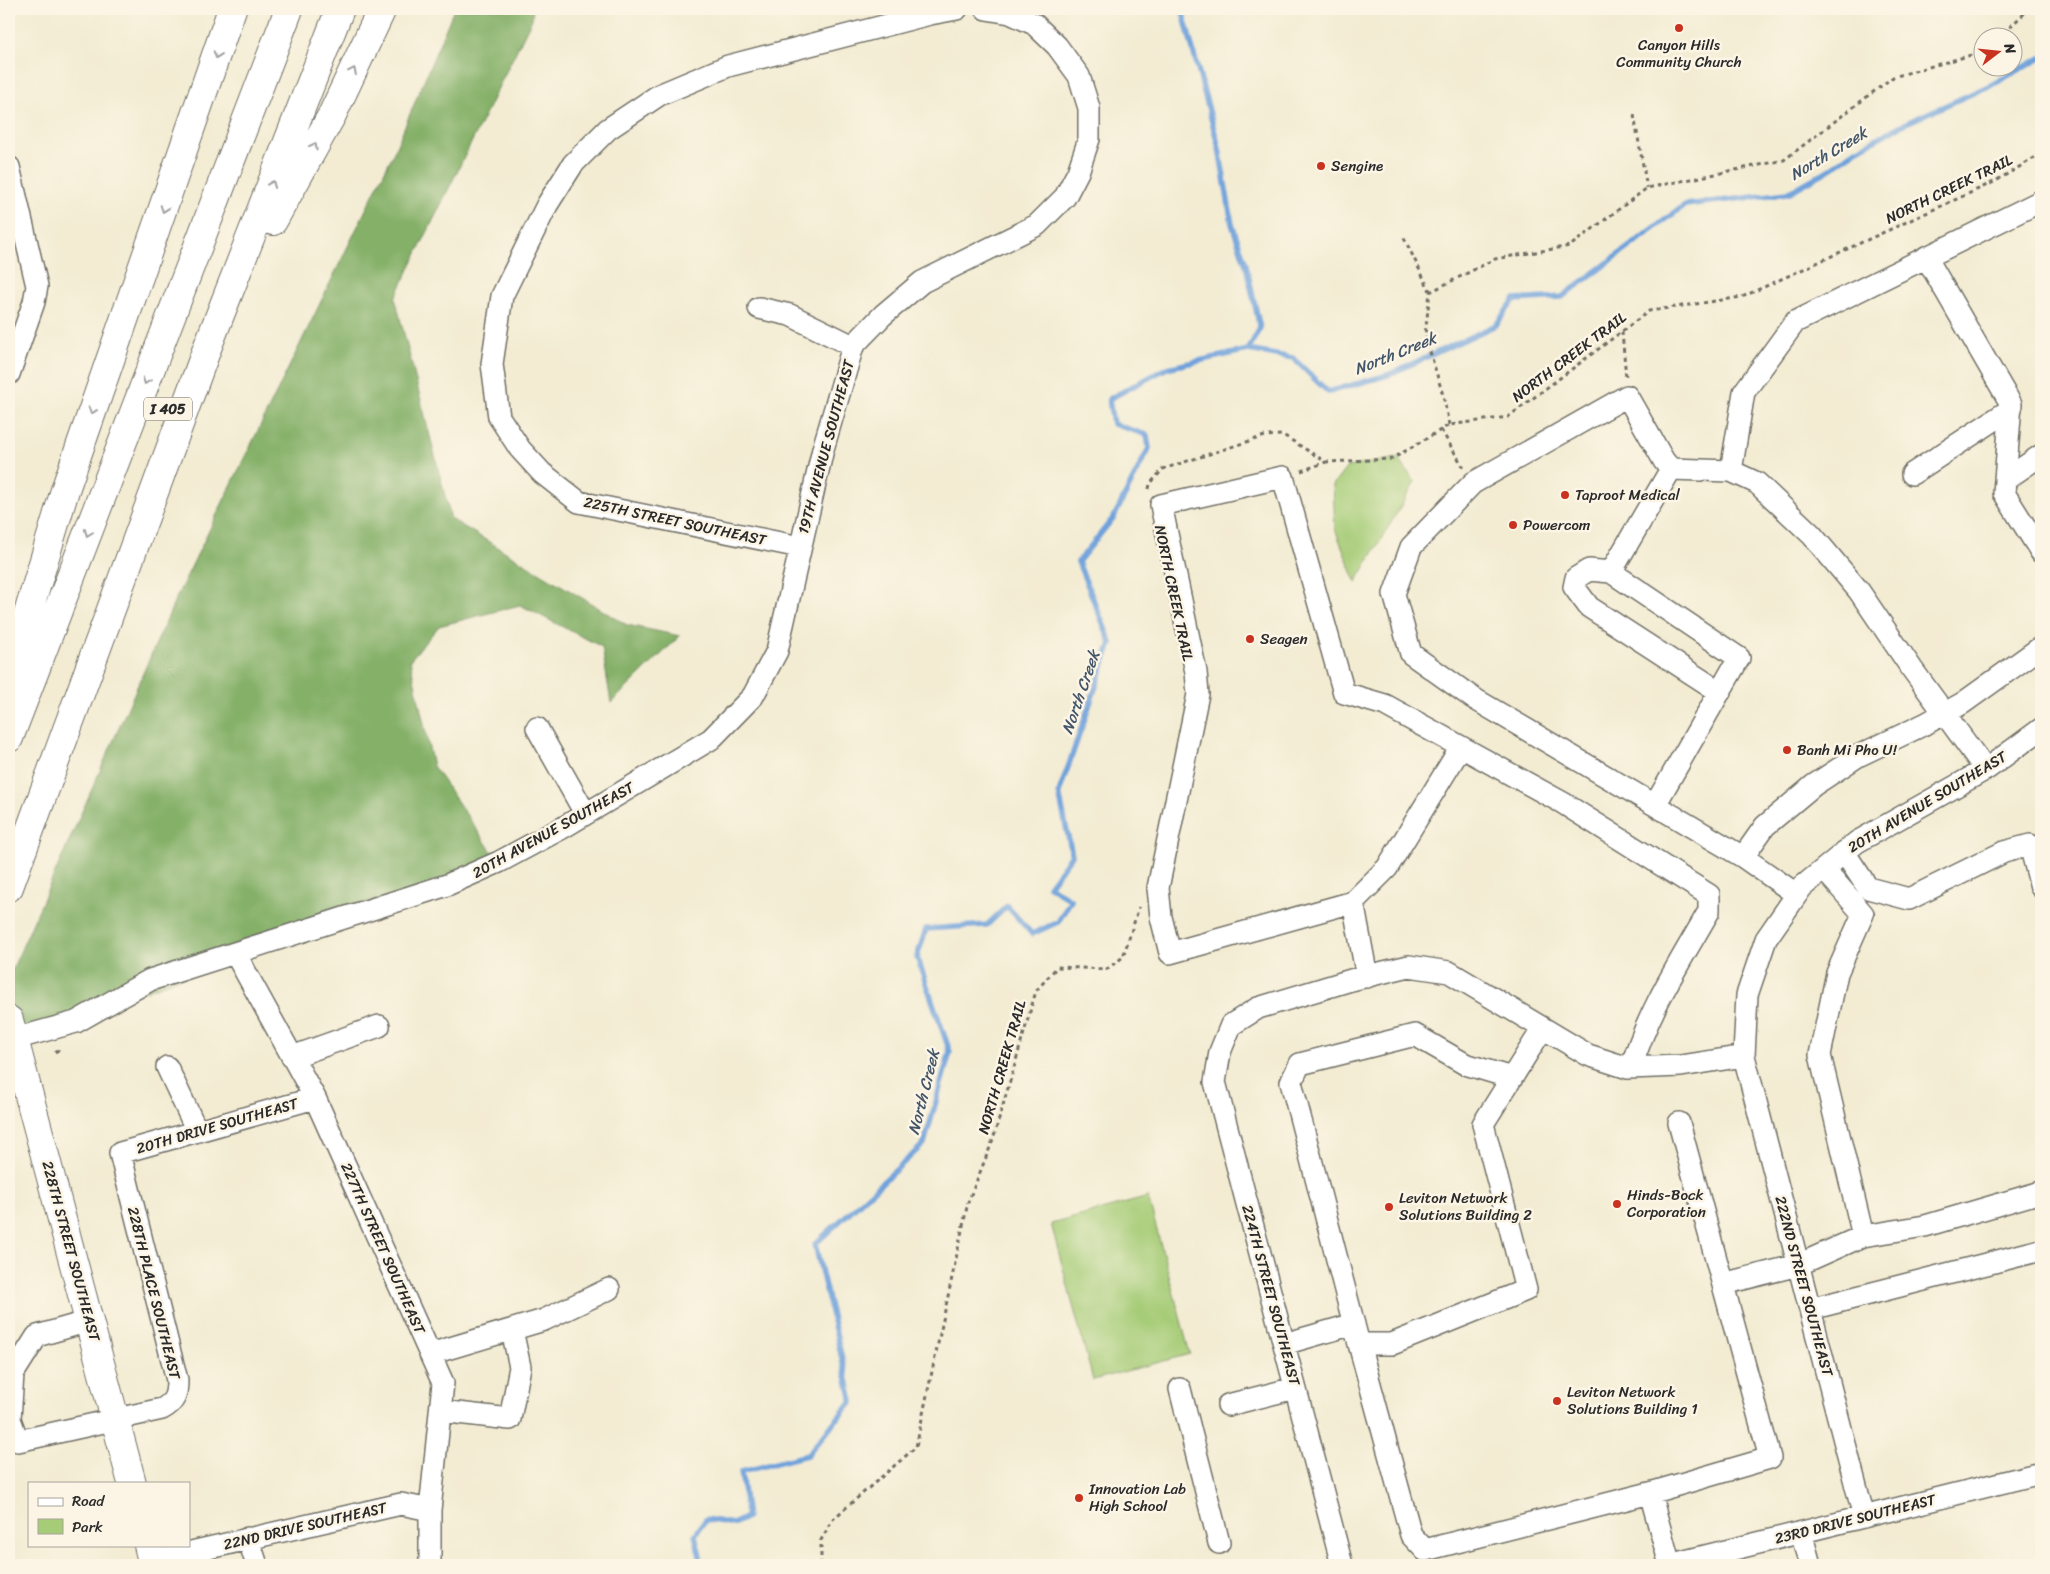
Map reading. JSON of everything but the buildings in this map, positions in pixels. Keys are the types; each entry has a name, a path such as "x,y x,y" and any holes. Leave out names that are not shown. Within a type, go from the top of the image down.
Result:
{"main road":[{"name":"I 405","path":"9,690 271,9"},
{"name":"I 405","path":"9,738 289,9"},
{"name":"I 405","path":"9,887 22,813 120,533 151,456 215,278 326,9"},
{"name":"I 405","path":"17,845 209,343 340,9"},
{"path":"209,343 248,266 332,115 382,9"},
{"path":"9,677 65,490 232,13"},
{"name":"228TH STREET SOUTHEAST","path":"12,1030 132,1482"}],"street":[{"name":"225TH STREET SOUTHEAST","path":"800,547 580,502 542,473 520,449 500,417 492,364 502,296 547,206 573,164 608,129 658,95 728,66 930,14 957,9"},
{"name":"19TH AVENUE SOUTHEAST","path":"800,547 823,449 853,346 883,315 922,282 1037,224 1065,197 1078,172 1088,139 1089,108 1079,76 1057,46 1034,24 1010,13 986,9"},
{"path":"9,167 37,286 34,302 9,374"},
{"path":"1731,470 1744,392 1795,322 2041,201"},
{"path":"1926,257 2011,404 2004,492 2041,552"},
{"path":"759,308 790,315 853,346"},
{"path":"1796,894 1743,857 1474,698 1411,654 1394,594 1411,547 1473,483 1627,396 1664,461 1671,469 1731,470 1757,483 1812,535 1859,591 1944,714 1985,769"},
{"path":"1912,474 2011,409"},
{"path":"2005,480 2041,455"},
{"path":"1611,572 1671,469"},
{"path":"1461,747 1387,868 1353,902 1170,953 1161,917 1158,888 1198,694 1196,672 1161,505 1283,477 1344,693 1385,704 1563,803 1708,895 1709,911 1658,1000 1641,1036 1631,1068"},
{"name":"20TH AVENUE SOUTHEAST","path":"12,1030 76,1022 150,980 447,885 499,862 585,814 711,739 753,696 777,651 800,547"},
{"path":"1656,805 1720,692 1739,658 1611,572 1589,570 1576,578 1574,587 1589,607 1720,692"},
{"path":"1743,857 1765,826 1814,785 1858,756 1963,703 2041,647"},
{"path":"537,728 585,814"},
{"name":"20TH AVENUE SOUTHEAST","path":"1744,1056 1746,995 1766,939 1802,887 1857,842 1985,769 2041,729"},
{"path":"1844,852 1868,888 1909,899 2004,852 2030,845 2041,887"},
{"path":"1824,869 1863,914 1837,973 1820,1055 1863,1236"},
{"path":"1353,902 1367,976 1409,966 1449,972 1588,1055 1631,1068 1681,1066 1744,1056"},
{"name":"227TH STREET SOUTHEAST","path":"235,953 315,1098 443,1383 430,1510 430,1565"},
{"name":"224TH STREET SOUTHEAST","path":"1342,1565 1214,1082 1220,1052 1231,1025 1258,1008 1367,976"},
{"path":"292,1057 379,1026"},
{"path":"1284,1344 1356,1334 1392,1344 1526,1290 1483,1124 1543,1028"},
{"path":"1512,1078 1464,1064 1416,1035 1300,1064 1291,1082 1356,1334 1411,1536 1425,1550 1650,1493 1770,1458 1678,1123"},
{"name":"222ND STREET SOUTHEAST","path":"1744,1056 1864,1517"},
{"path":"167,1067 197,1131"},
{"name":"20TH DRIVE SOUTHEAST","path":"120,1153 315,1098"},
{"name":"228TH PLACE SOUTHEAST","path":"116,1421 162,1409 171,1404 177,1394 177,1380 120,1153"},
{"path":"1723,1284 1798,1265 1863,1236 1925,1226 2041,1192"},
{"path":"1810,1309 2041,1250"},
{"path":"430,1354 544,1320 609,1289"},
{"path":"89,1321 37,1336 13,1374 10,1419 18,1441 116,1421"},
{"path":"440,1411 510,1419 520,1367 512,1330"},
{"path":"1228,1405 1295,1388"},
{"path":"1180,1389 1219,1543"},
{"name":"23RD DRIVE SOUTHEAST","path":"1675,1565 2041,1473"},
{"path":"1650,1493 1675,1565"},
{"name":"22ND DRIVE SOUTHEAST","path":"151,1557 248,1538 401,1504 430,1510"},
{"path":"1801,1532 1810,1565"},
{"path":"248,1538 257,1565"}],"path":[{"path":"2009,28 2029,9"},
{"path":"1430,292 1495,259 1570,246 1646,188 1784,160 1893,77 1972,55"},
{"path":"1634,115 1646,188"},
{"name":"NORTH CREEK TRAIL","path":"1283,477 1326,462 1392,459 1449,425 1508,417 1649,311 1742,297 1994,182 2036,157 2041,152"},
{"path":"1404,238 1430,292 1425,335 1443,395 1449,425"},
{"path":"1622,331 1627,396"},
{"path":"1441,430 1473,483"},
{"path":"1148,493 1150,484 1163,469 1265,436 1283,435 1326,462"},
{"name":"NORTH CREEK TRAIL","path":"821,1565 821,1540 832,1520 916,1447 968,1202 993,1140 1036,991 1056,967 1107,970 1123,957 1140,905"}],"green space":[{"path":"454,9 533,9 532,19 395,298 451,519 627,625 680,636 611,703 602,647 520,605 439,626 410,660 433,766 499,862 14,1039 9,996 9,977 178,594 394,152"},
{"path":"1398,458 1415,482 1356,582 1335,529 1333,485 1347,467"},
{"path":"1148,1197 1190,1354 1093,1380 1051,1224"}],"waterway":[{"path":"1182,9 1219,148 1232,224 1246,265 1260,328 1248,350"},
{"name":"North Creek","path":"702,1565 695,1535 706,1519 733,1524 747,1517 741,1472 807,1455 852,1401 815,1244 924,1144 950,1052 917,957 926,929 987,925 1007,906 1032,934 1058,922 1071,900 1049,886 1072,855 1059,793 1111,643 1078,562 1114,517 1149,448 1147,435 1113,424 1109,399 1167,368 1248,350 1293,358 1328,392 1388,375 1496,325 1514,300 1562,297 1685,205 1788,193 1827,171 1856,150 1904,124 1991,85 2041,58"}],"place":[{"name":"Canyon Hills Community Church","path":"1679,28"},
{"name":"Sengine","path":"1321,166"},
{"name":"Taproot Medical","path":"1565,495"},
{"name":"Powercom","path":"1513,525"},
{"name":"Seagen","path":"1250,639"},
{"name":"Banh Mi Pho U!","path":"1787,750"},
{"name":"Hinds-Bock Corporation","path":"1617,1204"},
{"name":"Leviton Network Solutions Building 2","path":"1389,1207"},
{"name":"Leviton Network Solutions Building 1","path":"1557,1401"},
{"name":"Innovation Lab High School","path":"1079,1498"}]}
